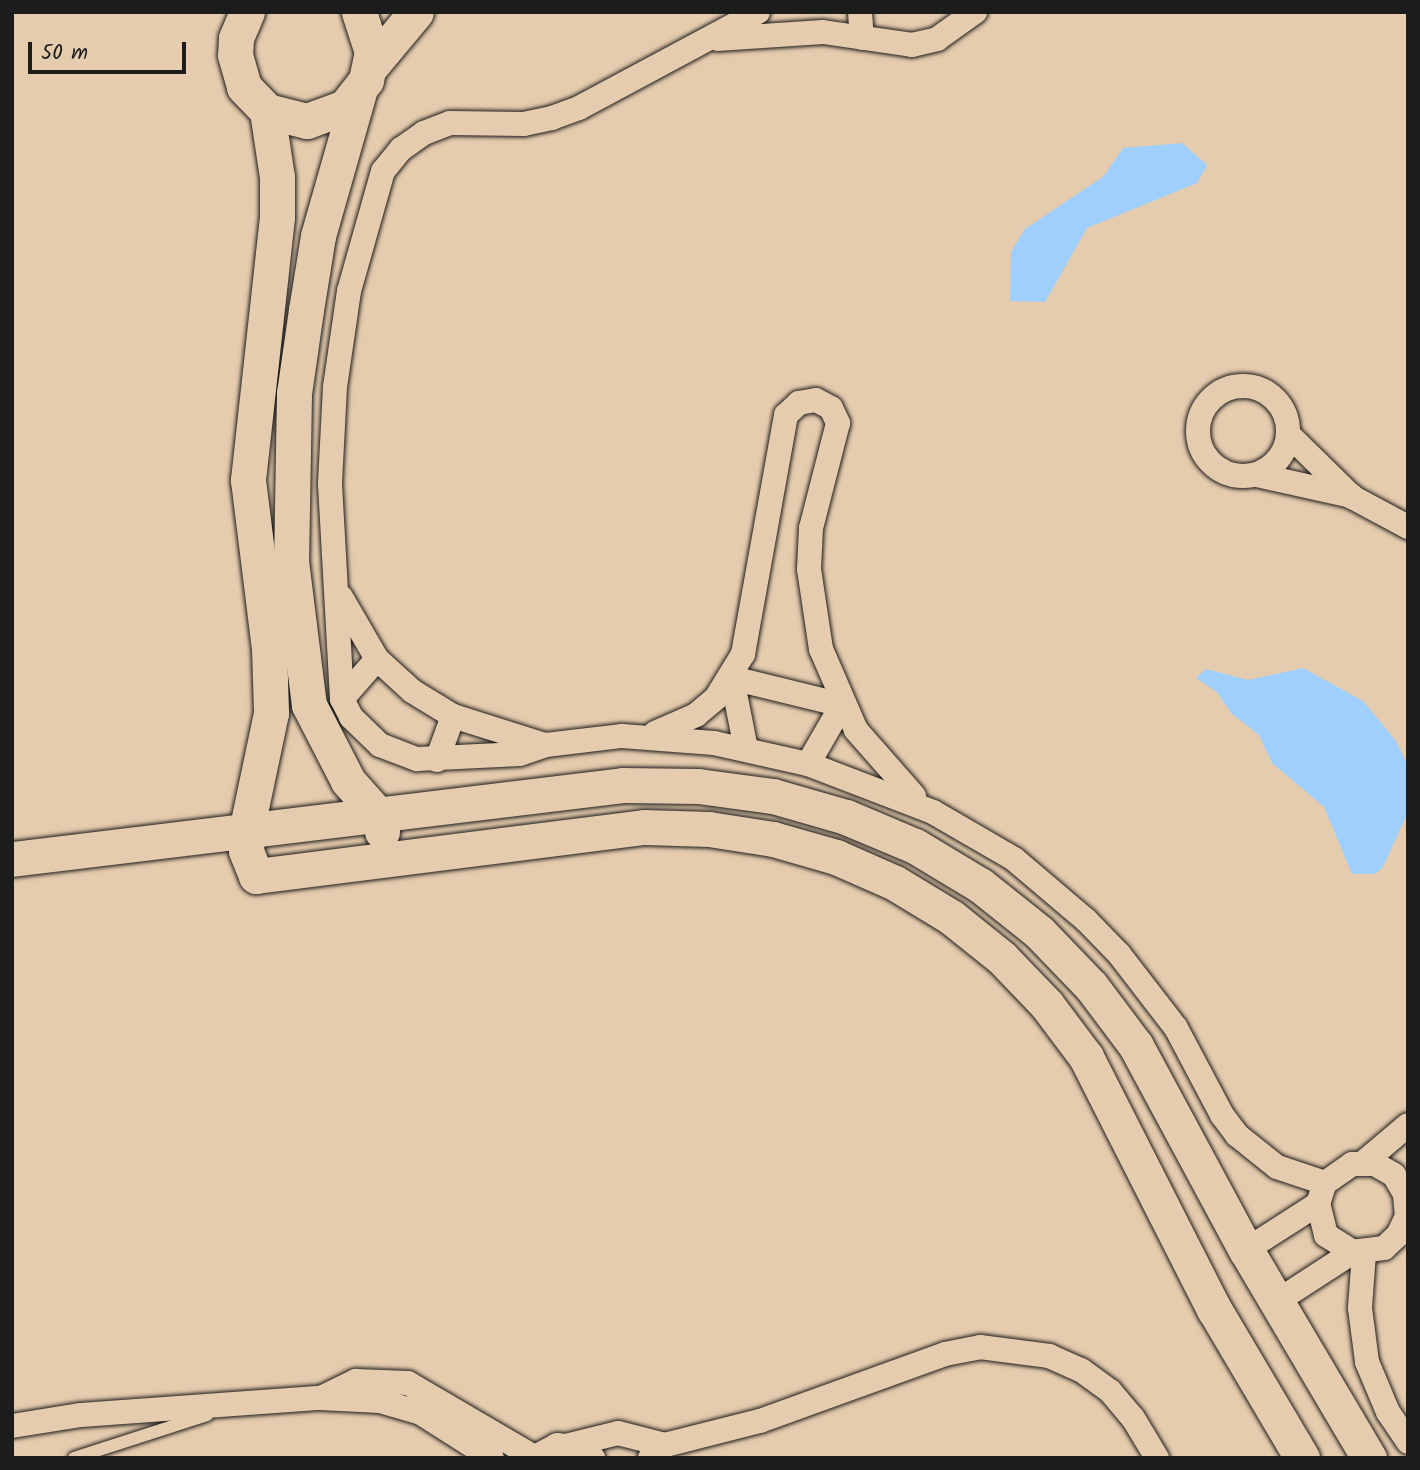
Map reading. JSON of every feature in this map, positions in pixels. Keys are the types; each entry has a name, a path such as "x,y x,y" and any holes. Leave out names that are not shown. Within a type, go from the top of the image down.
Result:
{"main road":[{"path":"247,12 236,38 237,72 249,94 267,111 296,120 327,117 365,79 416,12"},
{"path":"359,12 370,37 365,79 318,236 301,346 289,477 291,561 309,705 348,780 379,816 382,842 378,863"},
{"path":"267,111 277,177 277,218 248,480 269,648 271,713 247,827 246,851 256,876 378,863 644,827 709,829 773,838 836,857 895,883 951,917 1020,976 1086,1057 1214,1309 1302,1458"},
{"path":"12,859 247,827 379,816 623,785 698,786 773,796 846,817 915,846 989,893 1038,932 1091,986 1136,1046 1245,1250 1369,1458"}],"street":[{"path":"758,12 579,108 552,118 524,124 450,124 424,133 401,149 383,171 349,291 335,387 330,484 342,699 351,717 380,745 397,754 437,760 520,754 546,745 650,735 746,749 808,764 933,812 1014,859 1086,920 1119,954 1176,1028 1222,1115 1237,1135 1277,1167 1322,1194"},
{"path":"860,12 862,38"},
{"path":"702,41 788,32 912,45 937,39 975,12"},
{"path":"1257,475 1284,451 1288,434 1281,407 1259,389 1231,387 1207,404 1198,430 1206,458 1229,475 1257,475 1352,496"},
{"path":"650,735 696,715 732,678 750,629 786,415 799,403 816,400 831,408 838,423 811,528 811,596 821,649 842,705 884,766 933,812"},
{"path":"1288,434 1352,496 1408,527"},
{"path":"335,581 350,617 377,659 412,691 453,716 546,745"},
{"path":"342,699 377,659"},
{"path":"732,678 842,705"},
{"path":"732,678 746,749"},
{"path":"808,764 842,705"},
{"path":"437,760 453,716"},
{"path":"1363,1163 1408,1125"},
{"path":"1245,1250 1322,1194 1342,1168 1363,1163 1385,1168 1401,1184 1408,1205 1406,1225 1384,1248 1359,1252 1276,1302"},
{"path":"1322,1194 1326,1234 1359,1252"},
{"path":"1359,1252 1360,1308 1367,1362 1388,1412 1408,1442"},
{"path":"12,1426 81,1415 320,1398 356,1381 405,1394 533,1457 557,1445 570,1445 618,1433 658,1452 760,1420 945,1354 980,1347 1038,1353 1082,1370 1110,1391 1153,1455"},
{"path":"405,1394 492,1458"},
{"path":"570,1445 593,1458"}],"lane":[{"path":"74,1458 243,1404"}],"water":[{"path":"1182,143 1207,165 1197,183 1087,228 1045,302 1010,301 1011,252 1025,229 1104,176 1123,148"},
{"path":"1303,668 1363,701 1396,741 1407,764 1408,812 1383,867 1375,874 1352,874 1324,807 1272,763 1259,735 1231,713 1217,692 1196,678 1206,669 1248,680"}]}
